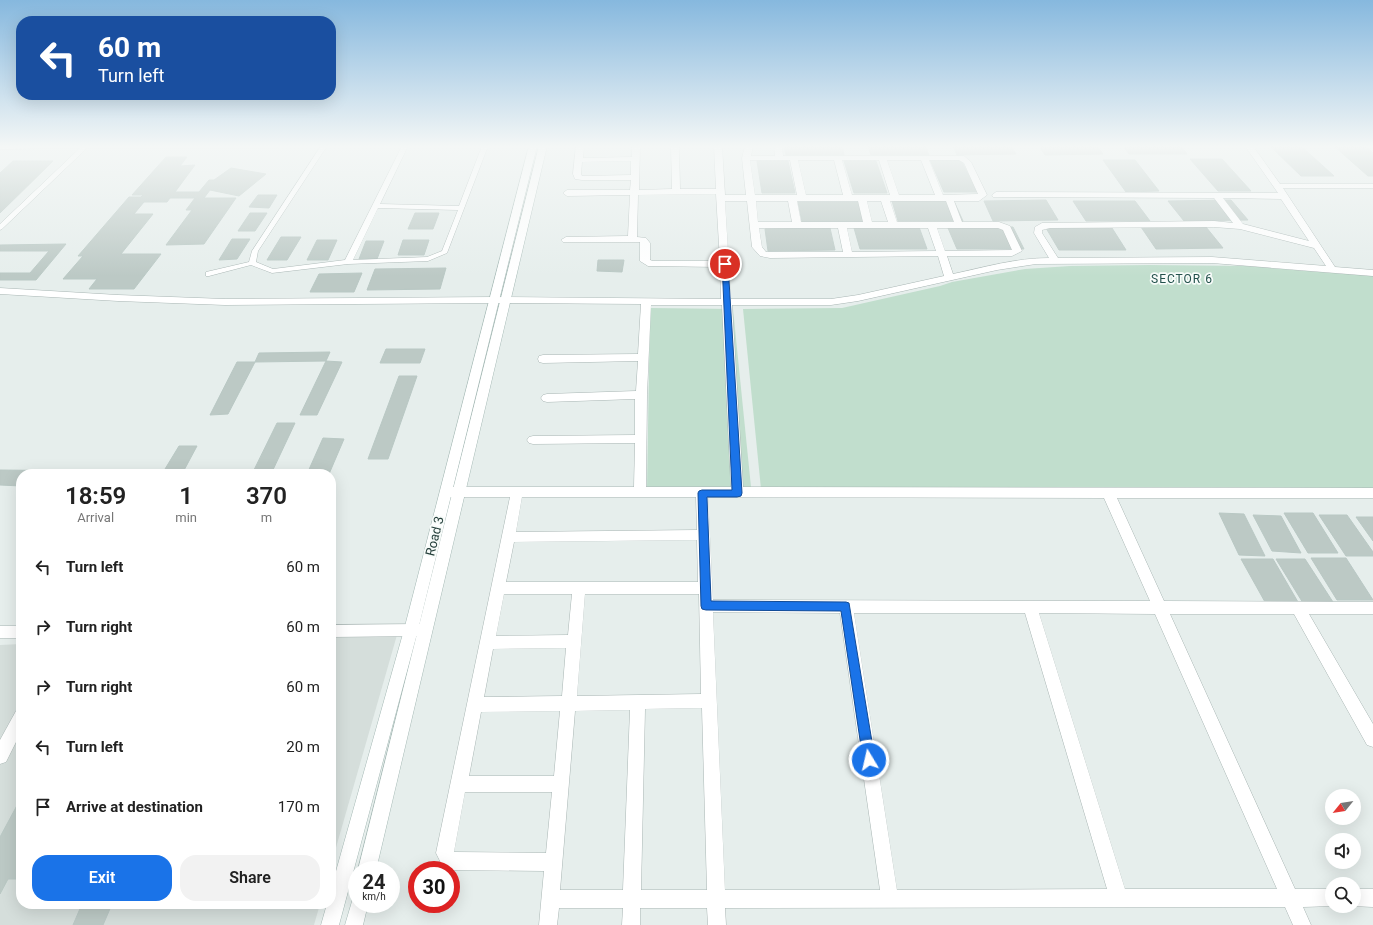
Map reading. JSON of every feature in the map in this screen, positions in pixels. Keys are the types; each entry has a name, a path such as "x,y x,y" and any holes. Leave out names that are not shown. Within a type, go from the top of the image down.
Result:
{"street":[{"name":"Road 3","path":"369,861 460,492 524,189"},
{"name":"Road 3","path":"336,903 411,630 445,492 501,300 531,189"},
{"path":"721,189 737,493"},
{"path":"750,189 754,225 757,247 763,254 1012,254 1017,251 1007,228 999,225 754,225"},
{"path":"800,189 802,198"},
{"path":"846,189 848,198"},
{"path":"893,189 896,198"},
{"path":"940,189 959,225"},
{"path":"566,193 676,192 751,198 979,198 983,195 980,189"},
{"path":"1280,189 1332,269"},
{"path":"632,239 634,192"},
{"path":"996,195 1284,196"},
{"path":"1217,196 1240,226"},
{"path":"792,198 797,225"},
{"path":"862,198 868,225"},
{"path":"885,198 893,225"},
{"path":"1055,261 1038,233 1038,230 1042,226 1198,224 1240,226 1317,246"},
{"path":"842,225 848,255"},
{"path":"932,225 950,278"},
{"path":"566,240 643,240 645,243 645,261 648,263 725,264"},
{"path":"0,291 118,298 225,302 501,300 727,303 831,302 858,298 1014,264 1055,261 1212,260 1373,273"},
{"path":"640,493 641,395 646,302"},
{"path":"542,359 643,357"},
{"path":"547,398 641,395"},
{"path":"533,440 641,439"},
{"path":"445,492 1373,493"},
{"path":"1108,492 1302,925"},
{"path":"517,493 445,853 448,859 452,861 554,862"},
{"path":"702,493 717,925"},
{"path":"508,537 704,535"},
{"path":"498,588 705,588"},
{"path":"548,925 579,588"},
{"path":"706,606 1373,608"},
{"path":"846,606 890,899"},
{"path":"1030,607 1119,899"},
{"path":"1297,608 1373,739"},
{"path":"336,631 425,630"},
{"path":"0,632 16,632"},
{"path":"487,643 574,641"},
{"path":"475,705 709,701"},
{"path":"631,925 638,703"},
{"path":"0,756 16,726"},
{"path":"460,784 561,784"},
{"path":"550,899 1325,898"},
{"path":"1361,898 1373,898"},
{"name":"Road 3","path":"330,925 334,909"},
{"path":"354,925 357,913"}],"lane":[{"path":"0,228 41,189"},
{"path":"252,263 255,251 296,189"},
{"path":"348,262 383,189"},
{"path":"209,274 252,263 272,271 348,262 428,260 446,252 469,189"},
{"path":"375,206 462,208"}],"shaded area":[{"path":"397,635 336,848 336,636"},
{"path":"16,644 16,909 319,909 314,925 0,925 0,645"}],"green space":[{"path":"1070,266 1246,266 1373,276 1373,488 761,489 743,309 842,308 952,282 1025,269"},
{"path":"650,308 733,309 751,487 647,489"}],"building":[{"path":"0,189 24,189 0,213"},
{"path":"137,189 177,189 175,192 199,192 201,189 247,189 239,196 210,190 204,198 236,198 204,244 166,245 192,210 186,210 195,198 170,198 167,202 144,202 134,214 153,214 121,254 161,254 134,289 89,289 97,279 63,279 83,256 78,256 129,197 141,197 143,195 132,195"},
{"path":"761,189 794,189 795,193 762,193"},
{"path":"853,189 886,189 887,193 854,193"},
{"path":"943,189 976,189 977,192 944,192"},
{"path":"1124,189 1158,189 1159,191 1126,192"},
{"path":"1216,189 1249,189 1251,191 1218,191"},
{"path":"258,195 277,195 269,208 249,207"},
{"path":"1046,200 1058,220 993,221 984,201"},
{"path":"1231,200 1248,220 1184,221 1168,201"},
{"path":"892,201 954,201 963,221 898,221"},
{"path":"1073,201 1135,201 1150,221 1086,221"},
{"path":"798,202 861,202 867,222 802,222"},
{"path":"250,213 267,213 255,231 238,231"},
{"path":"415,213 439,213 433,229 408,229"},
{"path":"919,227 927,249 860,249 854,228"},
{"path":"1013,227 1024,249 957,249 948,228"},
{"path":"1141,227 1206,227 1223,248 1156,249"},
{"path":"830,228 835,250 768,251 765,229"},
{"path":"1046,228 1112,228 1126,250 1059,250"},
{"path":"281,237 301,237 287,260 267,260"},
{"path":"232,239 250,239 237,259 219,260"},
{"path":"317,240 337,240 328,260 307,260"},
{"path":"403,240 429,240 424,255 398,255"},
{"path":"366,241 384,241 377,259 359,259"},
{"path":"66,244 36,280 0,280 0,273 30,273 49,251 0,251 0,245"},
{"path":"598,260 624,260 622,272 597,271"},
{"path":"446,268 440,289 367,290 375,269"},
{"path":"362,273 354,292 310,292 319,274"},
{"path":"386,349 425,349 420,363 380,363"},
{"path":"330,352 326,361 255,362 259,353"},
{"path":"326,361 342,362 317,415 300,415"},
{"path":"237,362 255,362 228,414 210,415"},
{"path":"399,376 417,376 388,459 368,459"},
{"path":"277,423 295,423 273,469 254,469"},
{"path":"323,438 344,439 331,469 309,469"},
{"path":"179,446 197,446 185,469 165,469"},
{"path":"0,470 16,470 16,486 0,485"},
{"path":"1219,513 1244,514 1265,556 1239,555"},
{"path":"1284,513 1313,513 1338,553 1308,553"},
{"path":"1253,515 1281,516 1301,553 1272,551"},
{"path":"1319,515 1347,515 1373,552 1373,556 1346,556"},
{"path":"1356,517 1373,517 1373,541"},
{"path":"1311,558 1346,558 1373,600 1337,600"},
{"path":"1241,559 1273,559 1298,602 1265,602"},
{"path":"1276,559 1305,559 1333,602 1303,603"},
{"path":"16,807 16,879 8,879 0,894 0,837"},
{"path":"80,909 110,909 103,925 73,925"}],"district":[{"name":"SECTOR 6","path":"1182,279"}],"route":[{"path":"725,264 737,493 702,493 706,606 846,606 869,760"}]}
